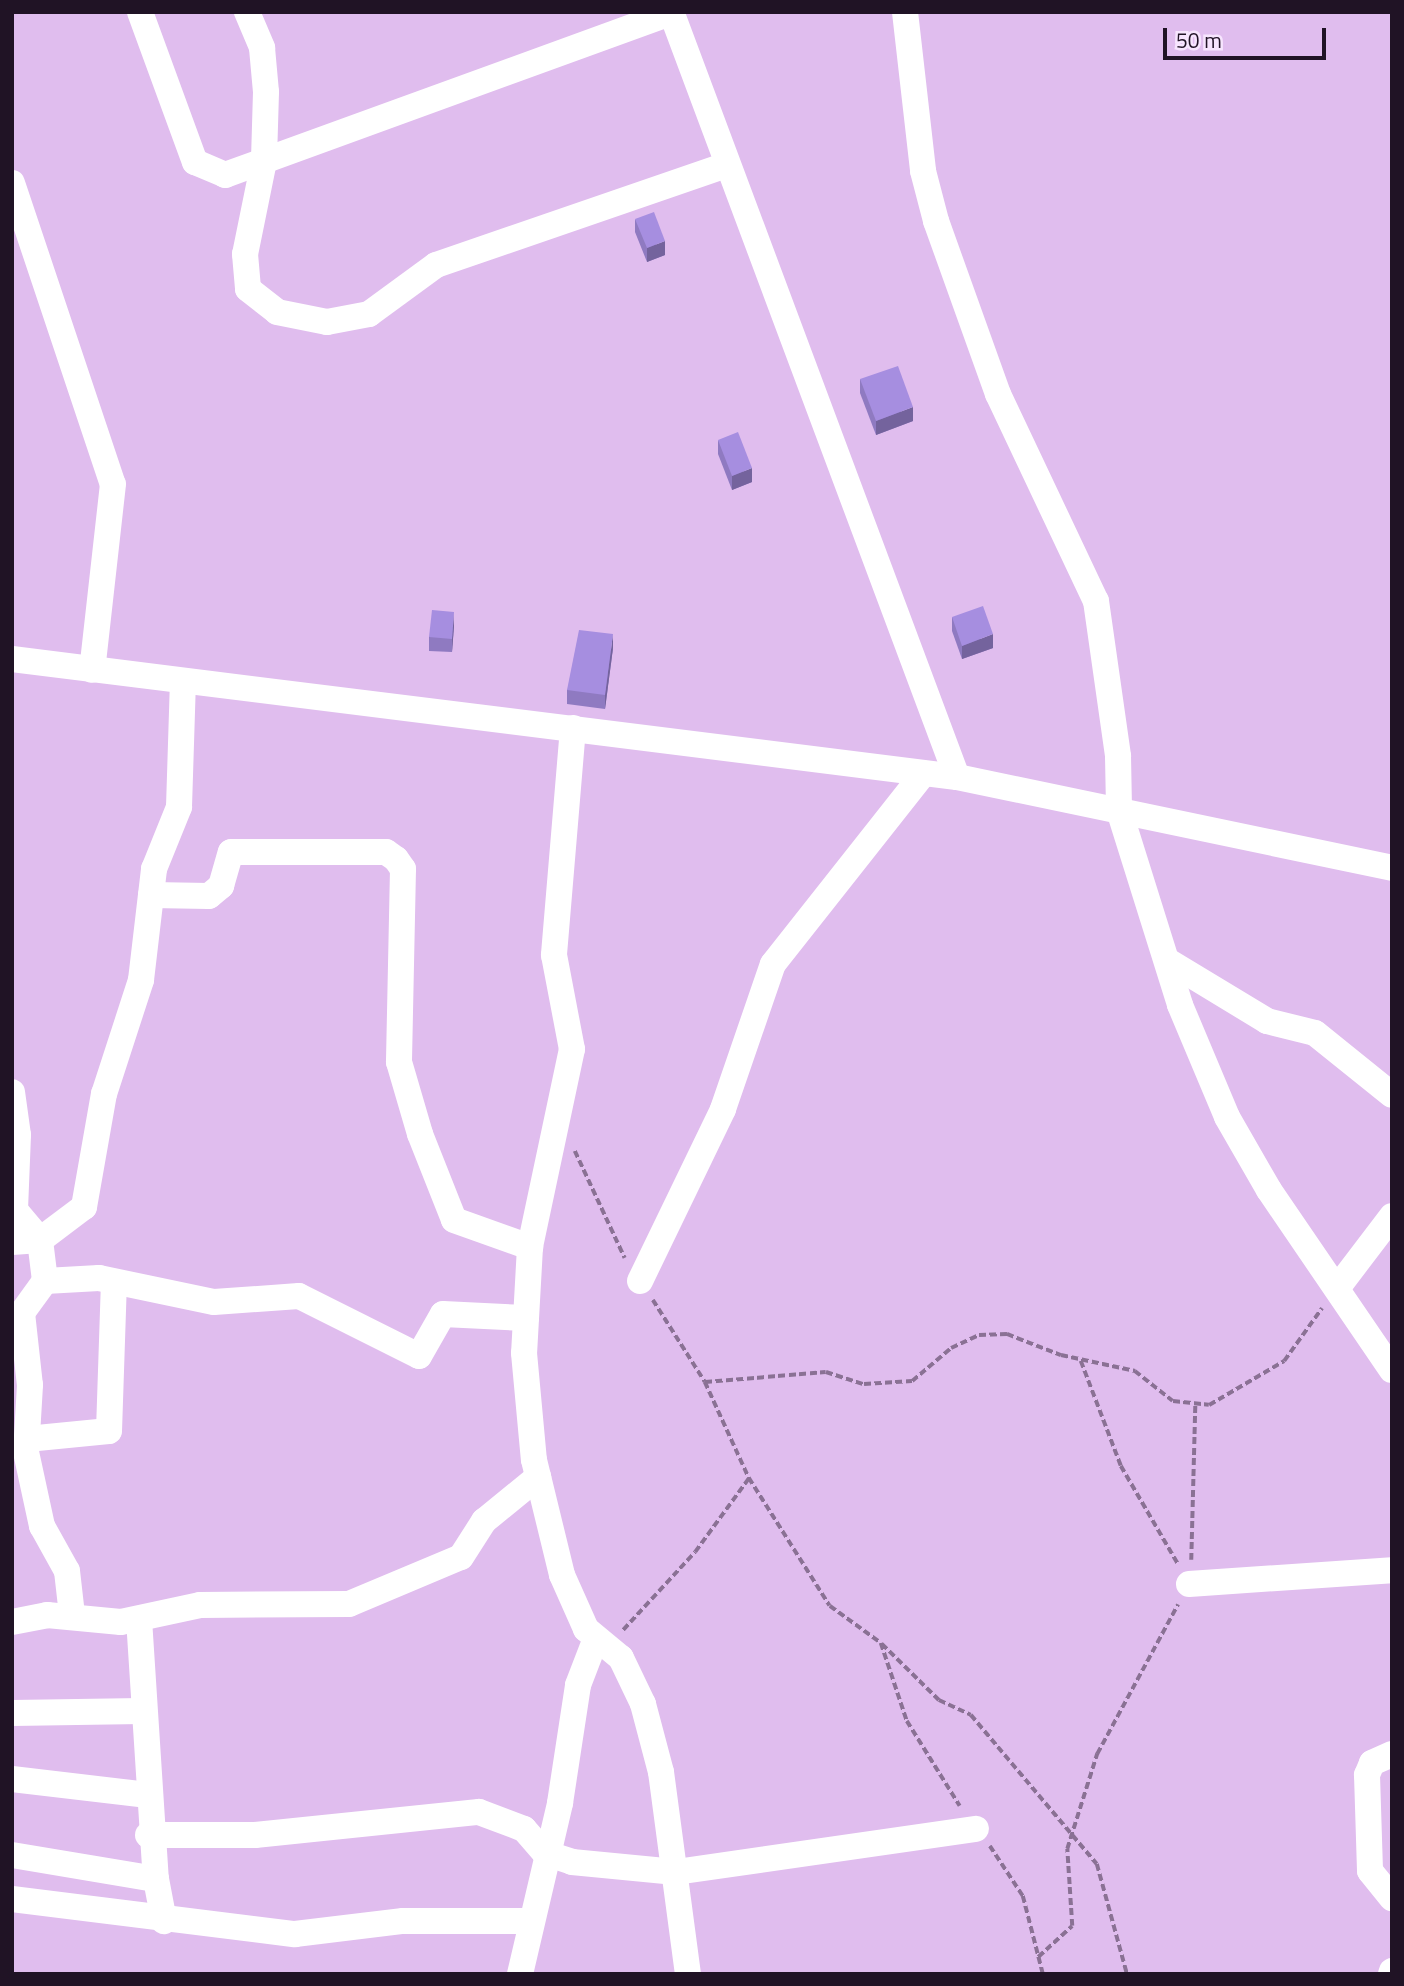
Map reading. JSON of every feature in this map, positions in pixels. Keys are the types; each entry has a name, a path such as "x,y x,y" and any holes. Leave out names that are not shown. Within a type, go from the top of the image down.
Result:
{"street":[{"path":"140,12 195,162 225,175 672,13 957,777"},
{"path":"247,12 262,48 264,162 245,254 248,289 277,312 327,321 369,314 436,265 727,165"},
{"path":"905,12 923,171 936,221 998,394 1096,601 1118,756 1119,810 1168,961 1227,1117 1285,1217 1338,1287 1392,1370"},
{"path":"12,183 113,484 92,670"},
{"path":"12,659 957,777 1392,868"},
{"path":"12,1242 40,1240 84,1207 110,1067 134,1014 154,869 179,807 183,681"},
{"path":"573,728 554,955 572,1049 530,1247 526,1318 538,1477 562,1575 643,1704 661,1772 688,1974"},
{"path":"640,1280 723,1109 773,964 925,773"},
{"path":"151,895 209,896 221,886 231,852 386,852 396,859 402,869 399,1062 424,1146 454,1220 530,1247"},
{"path":"1168,961 1267,1021 1315,1033 1392,1095"},
{"path":"12,1092 18,1135 15,1210 40,1240 45,1281 22,1312 30,1385 27,1439 42,1525 67,1571 72,1615"},
{"path":"1338,1287 1392,1216"},
{"path":"45,1281 114,1282 214,1301 299,1296 419,1356 443,1314 526,1318"},
{"path":"27,1439 109,1432 114,1282"},
{"path":"12,1622 72,1615 139,1619 200,1605 302,1608 365,1598 461,1557 484,1521 538,1477"},
{"path":"1189,1584 1392,1570"},
{"path":"139,1619 148,1835 164,1921"},
{"path":"520,1974 529,1921 560,1803 578,1685 603,1641"},
{"path":"12,1713 142,1711"},
{"path":"1392,1754 1372,1763 1367,1775 1370,1871 1392,1898"},
{"path":"12,1779 148,1795"},
{"path":"148,1835 255,1835 479,1812 524,1829 545,1853 572,1862 676,1872 976,1829"},
{"path":"12,1854 156,1879"},
{"path":"12,1899 164,1921 204,1919 295,1934 403,1921 529,1921"}],"path":[{"path":"573,1146 640,1280 705,1381 748,1478 830,1606 881,1643 939,1700 971,1715 1072,1833 1097,1864 1127,1974"},
{"path":"705,1381 826,1372 864,1384 912,1381 951,1348 979,1335 1022,1336 1082,1361 1135,1371 1173,1401 1209,1405 1284,1361 1338,1287"},
{"path":"1082,1361 1121,1466 1189,1584"},
{"path":"1038,1957 1072,1926 1072,1833 1097,1754 1189,1584 1195,1405"},
{"path":"603,1641 695,1552 748,1478"},
{"path":"881,1643 906,1721 1023,1896 1043,1974"}],"building":[{"path":"654,212 665,241 647,248 635,219"},
{"path":"898,366 913,407 876,421 860,379"},
{"path":"738,432 752,468 732,476 718,440"},
{"path":"983,606 993,634 962,646 952,617"},
{"path":"432,610 454,612 452,639 429,637"},
{"path":"579,630 613,634 605,695 567,690"}]}
